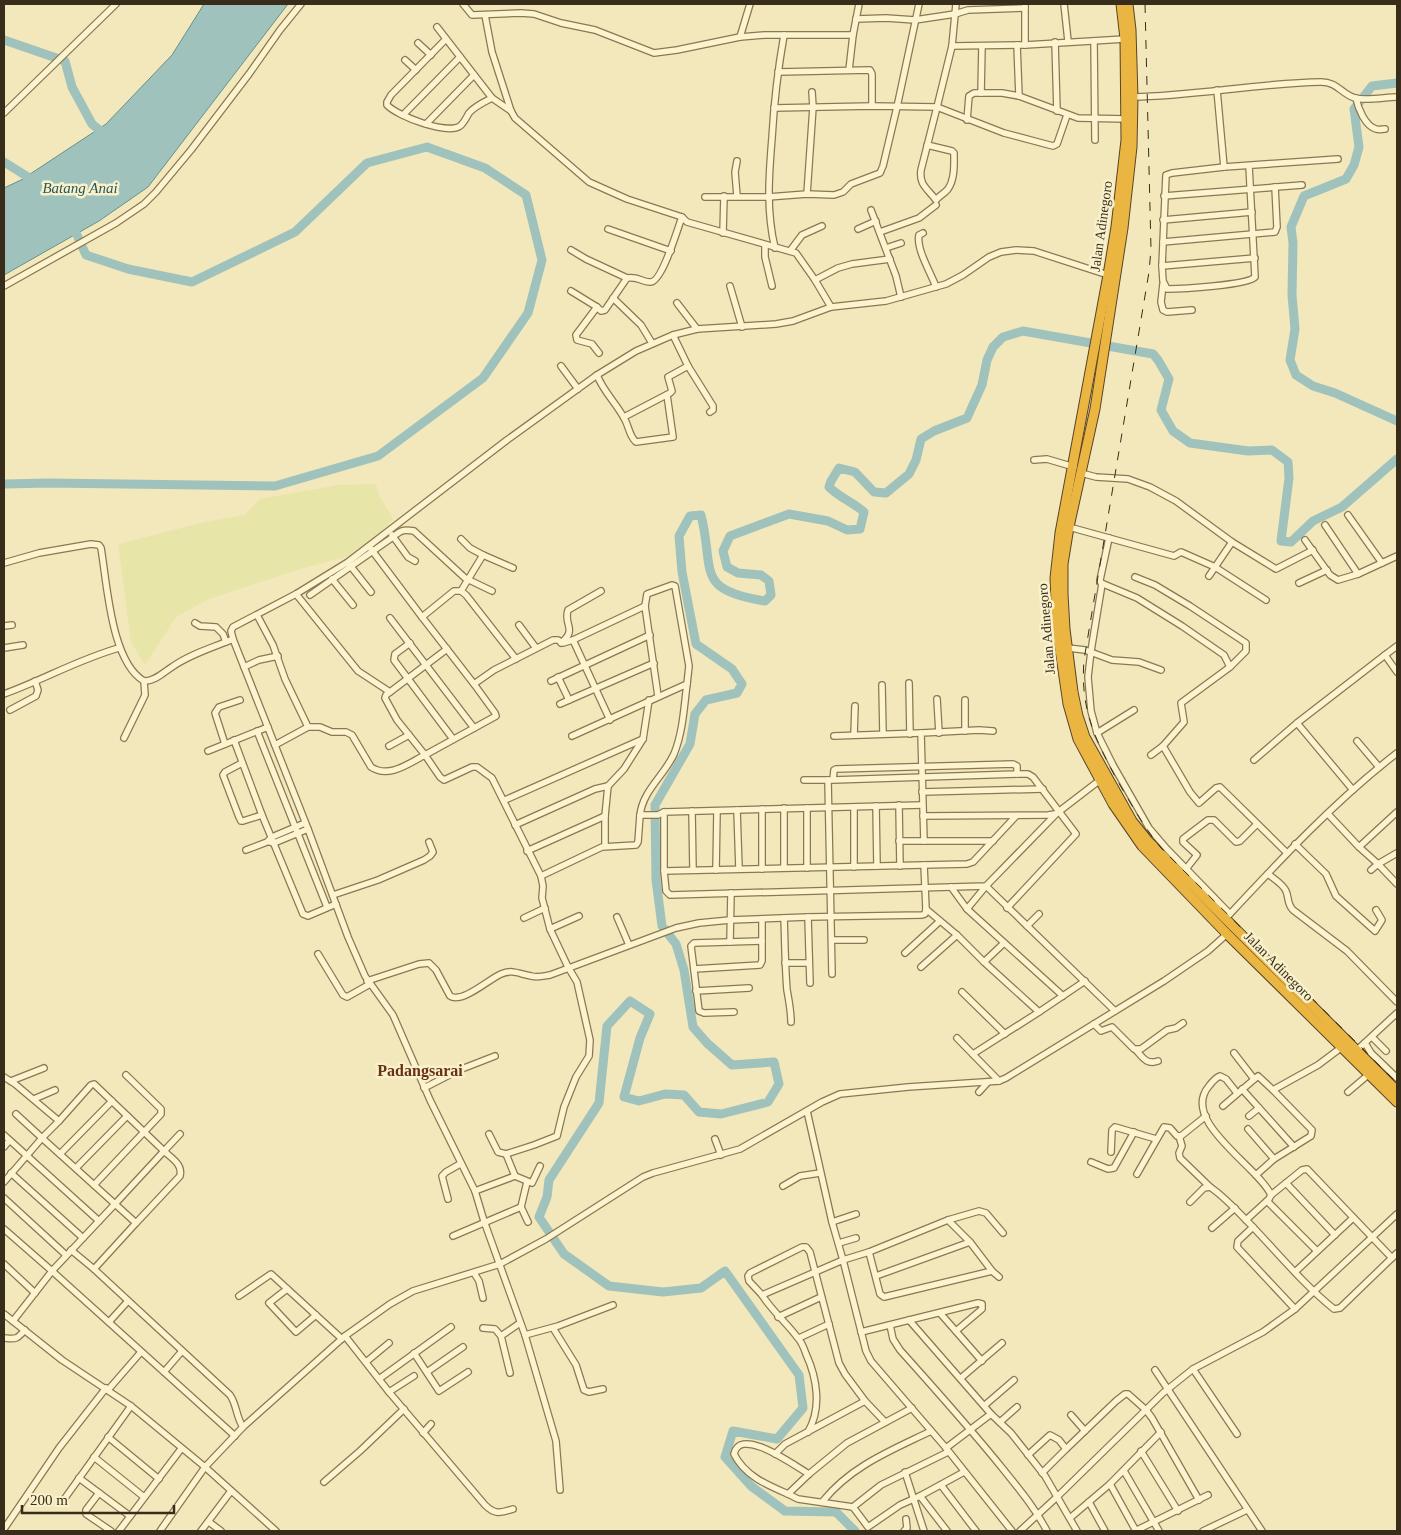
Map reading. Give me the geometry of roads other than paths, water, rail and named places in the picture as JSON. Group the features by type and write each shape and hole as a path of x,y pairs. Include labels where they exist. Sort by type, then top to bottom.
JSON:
{"highway":[{"name":"Jalan Adinegoro","path":"1077,470 1102,366 1103,327 1108,275 1119,228 1127,119 1125,39 1121,4"},
{"name":"Jalan Adinegoro","path":"1077,470 1092,365 1103,327 1132,148 1133,97 1131,30 1128,4"},
{"path":"1077,470 1069,509 1063,594 1068,648 1078,716 1085,737 1132,821 1173,873 1182,883 1227,917 1397,1091"},
{"name":"Jalan Adinegoro","path":"1069,509 1057,554 1055,578 1057,629 1068,704 1078,739 1126,825 1142,846 1173,873"},
{"name":"Jalan Adinegoro","path":"1182,883 1227,934 1397,1102"}],"street":[{"path":"4,113 116,4"},
{"path":"4,286 132,214 156,192 229,101 301,4"},
{"path":"462,4 472,15 534,14 561,23 602,32 654,53 740,37 765,35 853,35"},
{"path":"740,37 750,4"},
{"path":"848,70 859,4"},
{"path":"704,197 840,194 851,184 880,173 897,107 918,4"},
{"path":"927,145 954,153 952,168 954,174 948,189 936,200 920,182 921,170 927,145 937,107 952,46 956,4"},
{"path":"1064,4 1068,41"},
{"path":"856,19 886,18 915,20 955,14 968,10 1025,6 1025,45"},
{"path":"485,16 492,52 515,118 589,182 627,199 682,217 687,222 790,251 799,256 831,307"},
{"path":"437,27 492,98 511,111"},
{"path":"775,248 768,197 774,108 784,35"},
{"path":"446,39 391,95 387,102 390,108 426,124 456,128 462,125 470,112 477,106 492,98"},
{"path":"952,46 1025,45 1125,39"},
{"path":"1094,41 1095,140"},
{"path":"1055,42 1057,110"},
{"path":"418,43 431,55"},
{"path":"1017,45 1018,96"},
{"path":"981,93 982,46"},
{"path":"403,115 460,57"},
{"path":"406,60 416,70"},
{"path":"778,72 872,71 872,106"},
{"path":"426,124 474,75"},
{"path":"1133,97 1272,84 1323,82 1335,84 1358,99 1397,97"},
{"path":"1217,90 1224,167"},
{"path":"807,194 812,92"},
{"path":"967,120 969,96 974,93 1002,93 1018,96 1078,118 1127,119"},
{"path":"1358,99 1362,114 1369,125 1376,129 1385,129"},
{"path":"774,108 937,107 1004,133 1053,146 1057,144 1067,115"},
{"path":"1192,310 1167,312 1163,310 1161,302 1164,178 1168,174 1224,167 1338,159"},
{"path":"737,161 735,177 737,196"},
{"path":"1163,281 1165,287 1170,289 1249,281 1255,277 1249,166"},
{"path":"1164,196 1302,185"},
{"path":"1163,242 1272,233 1277,230 1275,187"},
{"path":"723,233 724,196"},
{"path":"880,232 919,218 936,205"},
{"path":"871,210 890,258 901,297"},
{"path":"1164,220 1252,212"},
{"path":"572,250 586,259 627,278 638,278 652,282 671,251 682,217"},
{"path":"858,229 876,221"},
{"path":"790,251 802,235 822,226"},
{"path":"608,230 671,251"},
{"path":"922,233 918,239 936,287"},
{"path":"886,248 901,244"},
{"path":"765,245 765,257 772,286"},
{"path":"371,549 389,531 507,440 596,375 636,351 673,335 697,329 742,327 793,321 831,307 886,302 946,284 989,257 1001,252 1016,250 1034,251 1108,275"},
{"path":"815,280 838,268 890,258"},
{"path":"1162,266 1255,258"},
{"path":"572,291 602,311 627,278"},
{"path":"730,286 742,327"},
{"path":"612,298 641,325 652,343"},
{"path":"677,303 697,329"},
{"path":"597,307 576,338 592,344 598,353"},
{"path":"673,335 688,366 713,406 714,409 710,412"},
{"path":"561,366 578,389"},
{"path":"624,417 667,395 672,391 668,377 688,366"},
{"path":"596,375 613,404 624,417 632,438 636,442 671,438 673,436 667,395"},
{"path":"1034,460 1047,458 1096,477 1133,480 1176,501 1232,542 1276,569 1312,550"},
{"path":"1348,515 1382,563"},
{"path":"1325,524 1358,574"},
{"path":"1069,527 1174,556 1181,552 1214,567 1266,600"},
{"path":"229,640 233,627 349,564 371,549 394,537 401,530 414,531 468,580 492,591"},
{"path":"389,531 408,557 415,561"},
{"path":"461,538 470,548 512,568"},
{"path":"1109,538 1100,580 1102,584 1090,652 1088,677 1091,711 1097,732 1112,764 1148,828 1227,917 1295,844 1353,790 1397,753"},
{"path":"1305,540 1334,579 1338,580 1358,574 1397,556"},
{"path":"1209,576 1232,542"},
{"path":"4,564 39,553 91,544 98,545 101,548 119,648 133,673 144,682 145,695 124,738"},
{"path":"275,744 308,727 320,727 332,732 346,732 352,735 374,770 392,772 494,718 496,715 371,549"},
{"path":"461,590 483,555"},
{"path":"310,595 349,564"},
{"path":"349,564 371,592"},
{"path":"1299,583 1327,570"},
{"path":"1135,577 1155,585 1246,643 1246,651 1230,667 1181,703 1184,722 1163,746 1151,755"},
{"path":"332,579 353,605"},
{"path":"1102,584 1137,598 1182,626 1224,655 1230,667"},
{"path":"542,876 595,849 605,846 637,844 643,801 673,755 682,721 687,684 689,666 675,586 672,585 646,594 645,606 658,696"},
{"path":"422,617 454,590 461,590 516,659"},
{"path":"561,643 569,635 570,631 566,616 568,610 601,592"},
{"path":"296,594 358,672 390,692"},
{"path":"474,684 494,670 553,640 558,640 561,643 573,640 645,606"},
{"path":"258,614 278,656 285,679 308,727"},
{"path":"390,618 474,728"},
{"path":"195,623 200,626 216,626 229,640 244,667 348,938 369,983 393,1015 424,1088 475,1191 525,1335 556,1441 560,1490"},
{"path":"4,626 12,625"},
{"path":"520,625 536,648"},
{"path":"550,680 650,635"},
{"path":"144,682 151,681 181,660 229,640"},
{"path":"573,640 610,720"},
{"path":"410,643 395,654 395,662 453,739"},
{"path":"4,648 23,645"},
{"path":"1254,760 1297,723 1397,646"},
{"path":"4,694 36,682 70,665 119,648"},
{"path":"1068,648 1090,652 1104,658 1139,662 1160,670"},
{"path":"447,650 407,678 386,695 385,698 397,720 444,780 472,767 487,773 492,778 505,800 514,825 542,876 543,886 541,895 550,929 577,982 590,1037 589,1056 576,1077 564,1107 557,1136 534,1146 506,1154 498,1152 489,1134"},
{"path":"1385,655 1397,672"},
{"path":"244,667 259,660 278,656"},
{"path":"560,704 654,663"},
{"path":"558,677 569,700"},
{"path":"10,710 36,696 38,690 36,682"},
{"path":"909,682 910,734"},
{"path":"572,736 687,684"},
{"path":"882,685 883,734"},
{"path":"937,699 939,733"},
{"path":"225,744 215,712 218,708 240,700"},
{"path":"514,825 608,786 624,769 643,739 649,700"},
{"path":"965,700 965,731"},
{"path":"854,735 855,706"},
{"path":"1097,732 1134,710"},
{"path":"1297,723 1353,790"},
{"path":"208,751 268,727"},
{"path":"257,731 327,907"},
{"path":"834,736 993,731"},
{"path":"920,733 924,841"},
{"path":"390,746 409,735"},
{"path":"505,800 643,739"},
{"path":"234,740 271,840 304,915 308,916 336,904"},
{"path":"1358,741 1379,767"},
{"path":"1163,746 1190,792 1199,803 1220,786 1287,853"},
{"path":"242,763 223,775 239,817 241,821 244,821 262,815"},
{"path":"804,780 1013,764 1017,770"},
{"path":"832,777 921,771 1017,770 1031,775 1076,834 1007,908"},
{"path":"832,777 829,808 832,974"},
{"path":"967,909 986,886 1059,812 1100,780"},
{"path":"605,846 608,786"},
{"path":"922,792 1043,789"},
{"path":"640,815 692,811 922,804"},
{"path":"899,805 900,866"},
{"path":"876,806 877,866"},
{"path":"854,807 854,867"},
{"path":"784,808 784,868"},
{"path":"807,808 807,868"},
{"path":"762,809 762,869"},
{"path":"737,810 739,869"},
{"path":"692,811 693,870"},
{"path":"716,870 717,811"},
{"path":"923,816 1048,816 1059,812"},
{"path":"1359,847 1397,812"},
{"path":"661,813 666,892 670,895 986,886 1115,1011"},
{"path":"1328,814 1397,884"},
{"path":"527,850 605,816"},
{"path":"664,871 970,864 1016,816"},
{"path":"1186,869 1197,855 1183,842 1183,839 1208,820 1214,820 1236,842 1240,841 1257,824"},
{"path":"246,850 306,826"},
{"path":"899,841 993,841"},
{"path":"333,895 378,880 428,858 433,852 429,842"},
{"path":"1295,844 1326,874 1336,896 1375,931 1382,920 1376,910"},
{"path":"1370,870 1397,853"},
{"path":"318,954 343,995 347,996 369,983 419,964 429,963 436,970 450,996 456,998 471,993 510,971 538,977 550,975 629,945 662,935 676,928 699,923 762,918 922,915 925,914 926,909 924,865"},
{"path":"1268,874 1286,890 1288,904 1293,910 1347,951 1397,1002"},
{"path":"1384,881 1390,876"},
{"path":"951,887 967,909 1063,996"},
{"path":"730,942 731,893"},
{"path":"524,918 545,908"},
{"path":"926,909 958,935 984,962 1039,1012"},
{"path":"1026,926 1039,914"},
{"path":"550,929 579,916"},
{"path":"617,917 629,945"},
{"path":"808,917 810,984"},
{"path":"694,969 760,965 762,961 762,918"},
{"path":"784,918 785,963 791,1022"},
{"path":"905,953 940,921"},
{"path":"160,1531 205,1467 235,1436 343,1337 407,1294 426,1286 500,1264 546,1239 643,1177 740,1149 833,1096 849,1092 998,1081 1013,1075 1179,971 1208,951 1227,934"},
{"path":"921,967 958,935"},
{"path":"832,940 864,940"},
{"path":"734,1012 700,1012 698,1008 692,945 762,941"},
{"path":"984,962 1004,943"},
{"path":"785,963 809,963"},
{"path":"973,1054 1085,981"},
{"path":"696,990 749,988"},
{"path":"962,992 1005,1034"},
{"path":"1358,1050 1397,1013"},
{"path":"1136,1050 1141,1049 1169,1029 1176,1028 1183,1023"},
{"path":"1094,1024 1101,1031 1112,1027 1146,1061 1153,1063 1158,1061"},
{"path":"1372,1036 1386,1051"},
{"path":"957,1038 998,1081"},
{"path":"1364,1043 1371,1053 1397,1078"},
{"path":"1274,1090 1318,1065 1342,1047"},
{"path":"1234,1053 1254,1079"},
{"path":"424,1088 471,1064 495,1056"},
{"path":"11,1081 44,1068"},
{"path":"94,1185 161,1114 161,1109 126,1075"},
{"path":"1348,1092 1368,1075"},
{"path":"1223,1106 1260,1076 1312,1130 1311,1136 1274,1159 1256,1176"},
{"path":"4,1077 34,1099 59,1121"},
{"path":"1271,1195 1256,1176 1215,1134 1202,1104 1203,1094 1216,1077 1224,1077 1259,1108 1294,1147"},
{"path":"979,1092 988,1082"},
{"path":"4,1182 92,1084 96,1085 144,1131 178,1164 181,1173 94,1269"},
{"path":"34,1099 55,1090"},
{"path":"60,1154 112,1101"},
{"path":"1249,1116 1259,1108"},
{"path":"807,1111 832,1222 870,1361 912,1408 1012,1531"},
{"path":"16,1114 136,1223"},
{"path":"76,1168 127,1116"},
{"path":"1179,1136 1183,1136 1206,1116"},
{"path":"1111,1152 1113,1128 1117,1127 1156,1139"},
{"path":"1137,1174 1162,1129 1170,1128 1179,1136 1182,1146 1179,1153 1180,1158 1235,1208 1295,1272 1334,1309 1338,1309 1397,1253"},
{"path":"1248,1129 1274,1159"},
{"path":"1091,1162 1108,1169 1114,1168 1134,1132"},
{"path":"13,1320 52,1271 180,1134"},
{"path":"4,1135 98,1221"},
{"path":"715,1139 721,1155"},
{"path":"4,1147 10,1140"},
{"path":"506,1154 515,1176 526,1182 533,1182 540,1166"},
{"path":"448,1199 442,1176 460,1164"},
{"path":"1246,1220 1271,1195 1307,1168 1392,1258"},
{"path":"11,1173 82,1238"},
{"path":"783,1186 800,1176 820,1173"},
{"path":"475,1191 515,1176"},
{"path":"526,1182 521,1207 528,1222"},
{"path":"1286,1183 1335,1235"},
{"path":"1190,1202 1204,1188 1210,1187"},
{"path":"4,1198 69,1253 94,1269 230,1395 238,1420 244,1428"},
{"path":"1267,1201 1317,1251"},
{"path":"453,1236 484,1221 521,1207"},
{"path":"1212,1228 1235,1208"},
{"path":"762,1295 843,1260 869,1252 948,1220 982,1211 1003,1233"},
{"path":"832,1222 856,1214"},
{"path":"1020,1531 1168,1388 1193,1369 1263,1332 1295,1309 1397,1214"},
{"path":"1295,1272 1353,1218"},
{"path":"948,1220 970,1242 992,1271 999,1277"},
{"path":"1253,1227 1238,1241 1237,1247 1295,1309"},
{"path":"4,1229 235,1436"},
{"path":"839,1244 856,1238"},
{"path":"876,1276 970,1242"},
{"path":"808,1432 816,1413 816,1380 813,1370 799,1338 778,1317 749,1281 748,1276 750,1273 802,1247 806,1247 810,1252 842,1368 866,1401 885,1422"},
{"path":"869,1252 881,1296 888,1298 992,1271"},
{"path":"4,1264 35,1293"},
{"path":"474,1273 479,1281 483,1298"},
{"path":"239,1296 271,1274 343,1337 491,1511 500,1512 513,1509"},
{"path":"287,1289 269,1303 296,1332 316,1315"},
{"path":"778,1317 821,1297"},
{"path":"109,1322 128,1301"},
{"path":"861,1332 978,1303 983,1305 982,1309 956,1331"},
{"path":"525,1335 553,1328 613,1305"},
{"path":"940,1312 982,1361"},
{"path":"4,1314 62,1360 131,1406 205,1467 272,1530"},
{"path":"909,1320 1028,1455 1058,1496 1077,1531"},
{"path":"501,1336 520,1323"},
{"path":"799,1338 829,1324"},
{"path":"890,1325 900,1350 971,1430 1038,1515 1047,1531"},
{"path":"379,1379 451,1327"},
{"path":"483,1328 495,1329 501,1336 510,1373"},
{"path":"553,1328 576,1365 584,1390 589,1392 603,1389"},
{"path":"4,1338 12,1340 25,1330"},
{"path":"366,1362 389,1343"},
{"path":"961,1378 1002,1343"},
{"path":"427,1372 463,1347"},
{"path":"164,1372 182,1351"},
{"path":"4,1529 59,1448 107,1389 141,1352"},
{"path":"414,1353 439,1391 468,1372"},
{"path":"1193,1369 1237,1434"},
{"path":"1155,1370 1262,1531"},
{"path":"389,1392 414,1376"},
{"path":"985,1405 1014,1380"},
{"path":"1042,1473 1125,1394 1130,1395 1146,1410 1161,1432 1199,1500"},
{"path":"774,1454 781,1447 866,1401"},
{"path":"65,1498 131,1406"},
{"path":"1000,1422 1017,1407"},
{"path":"788,1494 809,1474 848,1443 912,1408"},
{"path":"324,1482 404,1409"},
{"path":"809,1474 762,1446 743,1444 738,1447 734,1454 741,1465 755,1478 798,1499 853,1507 881,1485 947,1450 992,1414"},
{"path":"1071,1415 1085,1431"},
{"path":"423,1433 431,1424"},
{"path":"823,1502 849,1476 879,1456 931,1431"},
{"path":"1070,1518 1110,1484 1161,1432"},
{"path":"1028,1455 1050,1435 1059,1440 1066,1449"},
{"path":"108,1437 159,1479"},
{"path":"119,1531 181,1449"},
{"path":"1142,1451 1178,1510"},
{"path":"94,1456 144,1497"},
{"path":"1124,1470 1159,1531"},
{"path":"905,1472 917,1497 924,1531"},
{"path":"853,1507 867,1529 890,1511 964,1472"},
{"path":"79,1478 130,1516"},
{"path":"1110,1484 1136,1531 1208,1495"},
{"path":"941,1485 976,1531"},
{"path":"201,1531 230,1491"},
{"path":"99,1493 86,1510 86,1514 112,1531"},
{"path":"917,1497 947,1531"},
{"path":"1089,1502 1106,1531"},
{"path":"1203,1531 1247,1510"},
{"path":"904,1531 907,1528 906,1519"},
{"path":"209,1522 221,1531"}],"water":[{"name":"Batang Anai","path":"204,4 288,4 148,187 99,221 4,275 4,188 21,180 106,124 172,55"}],"waterway":[{"path":"4,40 65,61 72,87 92,124 107,136"},
{"path":"1397,83 1372,86 1354,109 1359,147 1354,165 1346,179 1304,196 1291,227 1293,243 1292,295 1295,329 1290,360 1296,375 1313,386 1335,393 1397,421"},
{"path":"4,484 275,486 378,456 483,378 528,313 542,260 526,195 485,168 427,147 367,163 295,232 192,282 128,269 86,255 72,224"},
{"path":"4,162 36,182"},
{"path":"855,1531 836,1512 785,1511 751,1486 725,1457 733,1431 777,1439 803,1408 799,1375 725,1271 701,1288 663,1292 609,1286 564,1254 539,1217 547,1197 549,1180 599,1103 607,1026 630,1001 650,1014 640,1038 624,1097 639,1101 665,1094 684,1095 699,1112 721,1114 768,1102 779,1084 774,1062 732,1065 707,1043 693,1027 684,970 676,944 662,926 656,880 655,805 690,744 695,714 706,700 737,693 742,684 732,669 696,644 682,572 679,536 690,516 701,515 709,564 717,584 727,591 765,601 771,595 769,581 761,575 738,573 727,567 723,551 730,536 789,514 828,521 847,530 860,529 864,512 829,487 839,468 855,472 874,492 886,493 909,474 916,460 921,439 934,431 967,418 982,385 987,360 993,347 1003,337 1023,331 1153,354 1169,379 1161,410 1173,431 1190,443 1248,451 1272,450 1288,462 1289,478 1281,541 1291,542 1313,521 1342,507 1397,459"}],"railway":[{"path":"1145,4 1151,249 1149,272 1084,660 1083,678 1087,709 1096,737 1117,780 1143,824 1161,848 1397,1083"}],"district":[{"name":"Padangsarai","path":"420,1070"}]}
